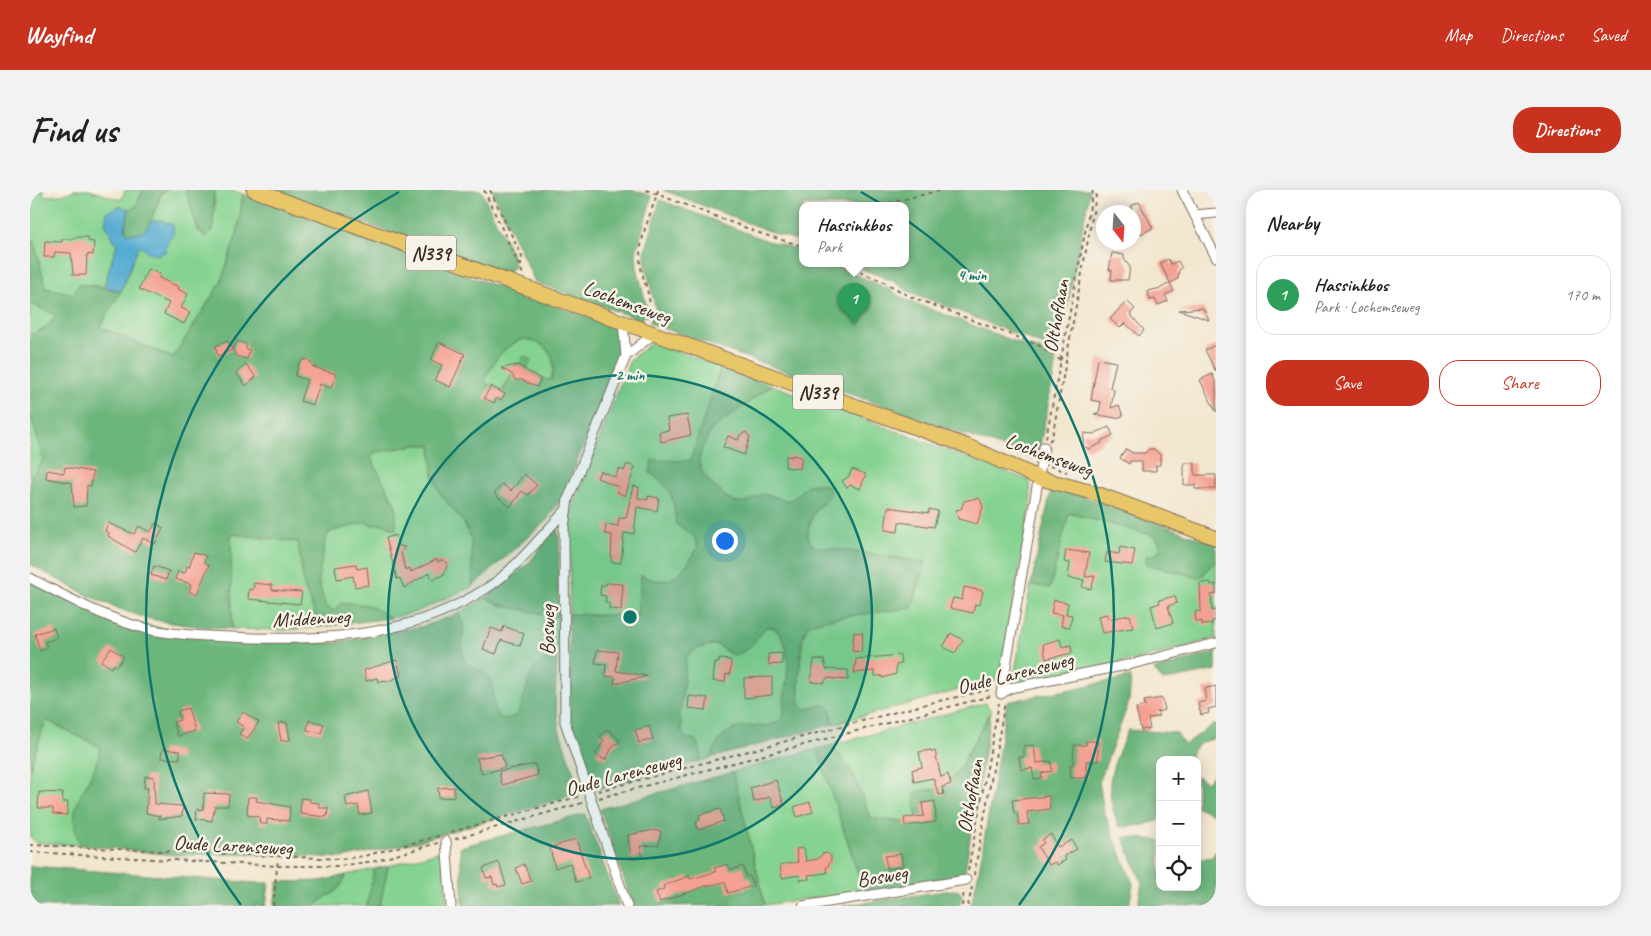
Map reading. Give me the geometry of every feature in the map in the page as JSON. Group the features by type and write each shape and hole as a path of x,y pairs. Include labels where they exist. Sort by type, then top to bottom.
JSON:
{"main road":[{"name":"Lochemseweg","path":"254,190 640,328 1216,538"}],"street":[{"path":"1182,190 1216,257"},
{"path":"1195,215 1216,212"},
{"name":"Bosweg","path":"623,322 626,356 565,511 565,722 627,906"},
{"path":"626,356 655,334"},
{"path":"1001,690 1044,447"},
{"name":"Middenweg","path":"30,578 95,611 151,629 218,637 315,639 372,632 439,614 488,588 565,511"},
{"name":"Oude Larenseweg","path":"1001,690 1132,664 1216,643"},
{"path":"446,841 451,906"},
{"name":"Bosweg","path":"803,906 966,880"}],"path":[{"path":"484,190 521,266 522,257 490,190"},
{"path":"646,190 762,234 799,244"},
{"path":"640,328 650,311 640,267 641,247 658,190"},
{"path":"893,202 942,190"},
{"name":"Olthoflaan","path":"1044,447 1052,438 1093,190"},
{"name":"Olthoflaan","path":"1044,447 1064,362 1097,190"},
{"path":"848,267 884,282 909,296 1038,345 1064,362"},
{"name":"Olthoflaan","path":"962,906 1001,690"},
{"name":"Olthoflaan","path":"968,906 1005,699 1001,690"},
{"name":"Oude Larenseweg","path":"30,852 278,866 358,864 446,841 590,797 930,703 1001,690"},
{"name":"Oude Larenseweg","path":"30,845 278,858 342,859 364,856 1001,690"},
{"path":"273,906 278,858"}],"green space":[{"path":"30,190 44,190 43,196 62,195 75,190 89,190 121,200 125,190 143,190 136,207 129,209 120,206 111,236 117,244 104,287 79,284 74,294 46,288 34,242 30,241"},
{"path":"143,190 167,190 161,193 147,230 139,234 127,233 125,228 129,209 136,207"},
{"path":"167,190 185,190 190,199 199,233 215,212 214,190 231,190 243,194 238,230 221,282 173,358 100,327 121,291 139,245 166,251 167,242 174,233 160,220 150,222 162,193"},
{"path":"185,190 214,190 213,231 206,238 198,228"},
{"path":"271,190 481,190 510,250 514,265 507,274"},
{"path":"492,190 634,190 652,196 636,253 637,267 647,309 641,320 535,282"},
{"path":"663,190 1090,190 1058,354 1036,342 908,291 893,281 857,267 909,267 909,202 799,202 799,241 771,232"},
{"path":"243,194 513,292 613,325 619,332 621,340 620,357 562,497 547,520 473,586 471,538 463,522 439,492 433,474 431,445 415,445 373,453 371,458 396,506 396,530 382,524 372,525 366,522 330,532 325,540 318,579 325,605 333,611 342,602 369,605 391,618 320,627 304,586 298,542 231,534 232,629 170,623 146,618 81,592 30,564 30,478 43,461 30,411 30,335 46,328 56,315 30,303 30,241 34,242 46,288 74,294 79,284 121,291 100,327 173,358 221,282 238,230","holes":["525,339 546,348 550,353 553,365 551,380 542,379 526,371 531,360 524,356 519,365 516,364 507,370 512,374 502,392 484,382 495,361 505,350 517,341"]},
{"path":"660,200 768,241 799,250 799,267 837,267 889,289 904,299 1041,350 1056,363 1039,451 1031,458 649,323 656,311 645,253"},
{"path":"30,303 56,315 46,328 30,335"},
{"path":"525,339 540,344 550,353 553,365 551,380 542,379 519,365 507,369 512,374 502,392 484,382 500,355 517,341"},
{"path":"652,342 721,367 690,462 653,461 650,473 668,489 673,500 676,524 694,536 698,547 682,571 668,580 661,581 642,575 637,616 569,614 571,513 630,360"},
{"path":"721,367 772,385 711,430 701,451 699,461 701,471 707,480 732,502 746,502 763,494 787,501 793,499 807,485 825,485 831,492 830,495 815,511 809,523 808,534 810,543 813,546 926,562 912,608 839,617 809,624 802,637 798,699 801,707 806,709 826,705 830,709 834,724 710,758 719,742 728,732 749,726 769,726 777,722 784,715 788,670 786,647 782,637 774,627 766,627 745,651 740,653 734,655 720,646 711,644 696,649 686,658 680,717 682,733 685,738 696,740 701,752 700,761 593,790 570,721 569,614 637,616 641,575 660,581 668,580 681,571 693,556 698,547 694,536 676,524 671,494 664,484 650,473 652,460 690,461"},
{"path":"772,385 1030,481 1031,503 999,679 834,724 832,714 823,704 806,709 801,707 799,689 801,651 809,624 839,617 901,609 926,562 813,546 808,537 809,526 816,509 824,503 829,488 822,484 810,485 789,500 767,495 741,503 729,499 716,488 701,468 699,462 704,441 711,430"},
{"path":"30,411 44,461 30,478"},
{"path":"415,445 431,445 433,474 439,492 463,522 471,538 473,586 416,612 391,618 369,606 342,602 334,612 325,606 318,579 325,540 330,532 366,522 372,525 382,524 395,530 396,506 371,458 373,453"},
{"path":"1052,485 1216,544 1216,561 1199,578 1146,564 1146,556 1156,554 1161,547 1159,541 1152,535 1069,513 1050,588 1031,585"},
{"path":"1068,513 1152,535 1159,541 1161,548 1156,554 1203,576 1208,567 1216,561 1216,638 1148,657 1022,682 1014,676 1031,585 1050,588"},
{"path":"557,527 559,541 558,617 500,605 486,598 528,564"},
{"path":"231,534 298,542 304,586 320,627 286,630 232,629"},
{"path":"30,578 113,620 233,640 334,643 425,626 459,613 464,630 463,660 468,665 487,675 491,680 494,707 499,717 506,719 516,716 533,671 539,664 547,660 557,659 555,698 559,729 580,793 416,842 342,858 263,854 174,855 81,845 75,830 74,817 81,794 93,772 100,747 46,720 30,768"},
{"path":"486,598 500,605 558,617 557,659 546,660 538,665 528,682 520,710 515,716 508,719 496,716 491,689 482,676 465,663 461,651 464,630 459,613"},
{"path":"765,627 774,628 782,637 786,647 788,669 784,715 777,722 769,725 738,728 728,733 719,742 710,758 700,761 701,752 694,739 685,738 682,733 680,717 686,658 692,651 709,646 718,645 728,653"},
{"path":"1216,652 1216,670 1163,681 1154,670"},
{"path":"1131,677 1129,702 1099,782 1104,812 1133,884 1129,906 971,906 979,871 1007,702"},
{"path":"986,703 991,711 956,775 936,789 918,824 870,818 854,780 832,745"},
{"path":"991,711 964,876 864,891 817,749 832,745 853,774 870,818 918,824 914,792 936,789 956,775"},
{"path":"46,720 100,747 93,771 77,806 75,818 76,831 81,845 37,843 30,837 30,768"},
{"path":"1213,725 1216,725 1216,738 1202,742 1191,752 1191,756 1156,756 1156,821 1145,825 1119,827 1111,799 1111,777 1113,767 1128,730 1177,733 1184,745"},
{"path":"817,749 864,891 765,905 733,772"},
{"path":"733,772 765,905 633,906 600,809"},
{"path":"1216,773 1216,815 1201,809 1201,779 1206,782"},
{"path":"585,814 619,906 463,906 460,847"},
{"path":"1123,837 1156,840 1156,891 1201,891 1201,859 1212,857 1216,851 1216,906 1138,906 1142,882"},
{"path":"442,851 447,906 380,906 388,866"},
{"path":"30,866 269,883 266,906 30,906"},
{"path":"388,866 380,906 367,906 374,869"},
{"path":"374,869 367,906 316,906 339,888 346,875"},
{"path":"346,875 339,888 316,906 274,906 278,882 321,881"},
{"path":"953,890 959,891 962,895 959,906 842,906"}],"water":[{"path":"120,206 129,209 125,228 127,233 144,231 150,222 160,220 173,225 174,233 167,242 166,251 158,255 148,252 139,245 121,291 104,287 117,244 105,224 107,212"}],"building":[{"path":"1141,206 1153,228 1141,234"},
{"path":"74,237 88,237 88,241 94,242 93,255 87,254 86,275 73,275 71,253 55,252 54,257 44,257 45,241 62,242 62,239 74,239"},
{"path":"1112,253 1124,255 1124,259 1130,267 1128,280 1111,280 1112,270 1109,270"},
{"path":"1168,259 1171,264 1178,261 1182,268 1179,270 1178,279 1170,283 1160,263"},
{"path":"148,269 160,274 159,278 179,287 178,289 188,294 181,308 190,312 184,324 164,314 169,303 139,289"},
{"path":"1170,283 1174,291 1165,295 1168,301 1158,305 1155,299 1150,300 1148,291 1161,288"},
{"path":"1127,301 1135,309 1130,314 1144,330 1139,336 1125,323 1120,328 1110,319"},
{"path":"1203,308 1209,320 1179,310"},
{"path":"228,341 232,350 218,356 215,346"},
{"path":"237,341 246,344 246,349 250,350 247,359 236,356 233,349"},
{"path":"439,342 465,354 450,387 435,380 442,365 431,360"},
{"path":"1216,345 1216,372 1205,350"},
{"path":"305,359 309,360 313,367 336,374 331,388 320,384 313,405 300,401 307,380 295,376 299,363"},
{"path":"1098,359 1116,362 1110,388 1114,389 1111,408 1119,405 1123,416 1116,418 1094,414 1099,412 1101,402 1091,400"},
{"path":"246,364 256,377 246,386 236,373"},
{"path":"518,365 541,379 537,387 522,380 515,380 512,374 501,368"},
{"path":"1212,374 1216,383 1216,412 1200,380"},
{"path":"491,386 505,394 501,400 497,398 494,403 484,398"},
{"path":"687,415 691,435 661,442 659,432 669,430 667,418"},
{"path":"1109,427 1113,435 1089,449 1083,446 1084,433 1093,434"},
{"path":"746,432 750,437 744,455 723,447 728,436 738,440 740,435"},
{"path":"1126,449 1133,453 1145,453 1149,449 1154,449 1160,455 1160,465 1156,465 1156,471 1142,471 1142,461 1130,461 1129,464 1120,458"},
{"path":"792,455 802,457 800,469 785,467 786,456 792,457"},
{"path":"1184,463 1195,463 1195,475 1216,475 1216,489 1195,489 1195,485 1184,485"},
{"path":"627,464 635,467 625,496 617,492 619,487 597,478 600,471 615,477 619,468 624,471"},
{"path":"65,467 93,472 91,486 87,485 86,506 74,507 72,483 46,478 47,470 64,473"},
{"path":"852,469 866,474 860,489 850,485 847,488 842,481 849,476"},
{"path":"524,474 537,485 528,495 522,491 510,507 494,494 502,484 511,491"},
{"path":"633,486 639,487 638,498 648,500 648,496 659,498 657,511 637,507 634,534 624,533 621,563 611,562 612,535 605,534 606,524 618,526 619,518 626,518"},
{"path":"980,499 983,507 977,524 958,519 956,510 961,509 964,501"},
{"path":"888,507 929,513 929,509 938,511 934,527 899,522 898,532 885,530"},
{"path":"108,523 134,534 139,526 150,532 156,523 163,528 155,544 143,538 135,552 108,536 109,533 105,531"},
{"path":"396,535 399,546 405,547 401,552 405,570 410,568 411,572 437,559 438,562 442,560 448,563 444,574 433,580 429,573 404,588 400,578 397,579 386,538"},
{"path":"1120,547 1135,550 1132,565 1105,562 1107,552 1119,554"},
{"path":"1066,550 1089,553 1085,577 1095,576 1091,589 1082,587 1084,580 1068,578 1070,563 1064,562"},
{"path":"194,552 206,556 204,562 209,565 197,594 189,592 191,584 175,579 178,571 185,573"},
{"path":"356,564 357,569 367,567 369,585 355,587 353,576 337,579 335,567"},
{"path":"154,566 169,571 166,580 151,575"},
{"path":"1210,582 1211,585 1216,584 1216,594 1211,595 1212,611 1216,610 1216,620 1212,621 1212,624 1202,625 1202,621 1196,622 1195,612 1201,611 1200,583"},
{"path":"254,583 272,585 272,590 302,592 300,604 248,599 249,589 253,590"},
{"path":"606,583 623,584 621,610 609,609 609,603 605,602 606,596 600,595 601,585 606,585"},
{"path":"964,587 983,591 980,605 975,604 973,613 950,608 953,598 962,600"},
{"path":"1175,596 1177,603 1168,606 1173,623 1157,628 1151,606 1160,603 1159,600"},
{"path":"1054,600 1068,603 1066,614 1072,615 1070,627 1061,626 1063,615 1051,613"},
{"path":"1107,614 1108,619 1130,615 1133,628 1102,633 1098,616"},
{"path":"504,626 524,634 520,646 501,640 496,654 483,649 491,628 502,632"},
{"path":"54,628 57,638 45,642 47,648 40,651 35,634"},
{"path":"854,632 863,633 861,652 852,651"},
{"path":"951,633 963,640 955,653 943,647"},
{"path":"1060,639 1062,647 1071,645 1072,653 1046,659 1043,644"},
{"path":"111,648 124,657 117,666 114,664 111,668 101,661"},
{"path":"597,650 618,652 616,671 648,676 614,684 615,677 605,676 606,664 595,663"},
{"path":"782,653 782,664 769,665 768,654"},
{"path":"900,655 901,664 896,665 896,674 882,678 882,676 875,676 875,671 854,673 856,659"},
{"path":"719,659 730,660 730,675 726,674 725,682 713,681 715,662 719,663"},
{"path":"814,659 824,660 826,669 848,670 848,680 827,678 824,683 811,682"},
{"path":"397,660 401,676 386,682 385,680 378,682 377,678 366,681 364,670"},
{"path":"772,677 772,695 744,698 744,678"},
{"path":"1216,686 1216,707 1208,709 1209,713 1201,715 1198,703 1206,701 1204,689"},
{"path":"689,696 708,698 706,710 688,708"},
{"path":"1162,698 1165,710 1157,712 1159,716 1148,719 1150,729 1141,730 1136,708 1145,706 1144,701"},
{"path":"188,708 195,731 178,736 173,722 180,720 178,711"},
{"path":"243,712 259,722 247,739 239,734 244,727 236,722"},
{"path":"309,720 324,724 321,733 307,730"},
{"path":"287,722 290,740 281,741 278,723"},
{"path":"649,726 653,739 639,743 635,730"},
{"path":"608,729 620,741 612,748 605,760 595,754 604,741 600,736"},
{"path":"1086,741 1098,741 1098,761 1086,761 1086,778 1071,778 1070,764 1073,765 1074,745 1086,745"},
{"path":"1033,745 1037,763 1051,761 1052,771 1041,773 1042,778 1034,779 1032,768 1021,770 1019,757 1024,757 1024,746"},
{"path":"162,749 180,751 180,759 161,758"},
{"path":"931,750 932,752 935,751 941,777 948,774 951,784 942,787 944,794 939,795 933,778 914,782 912,770 922,767 919,752"},
{"path":"501,754 505,767 482,774 477,758"},
{"path":"535,764 538,775 502,785 499,771"},
{"path":"145,776 154,777 155,804 183,806 182,816 159,819 160,816 146,813 148,788 144,788"},
{"path":"776,780 784,805 774,808 770,797 754,802 750,788"},
{"path":"454,787 454,797 439,798 438,788"},
{"path":"368,791 372,813 360,815 358,805 347,807 345,797"},
{"path":"39,792 63,793 62,802 68,802 67,815 53,814 53,808 38,808"},
{"path":"204,793 229,794 228,806 215,806 212,821 196,819 197,809 203,810"},
{"path":"1049,796 1050,809 1027,812 1029,824 1019,825 1017,813 1014,813 1012,800"},
{"path":"248,797 257,797 256,801 290,807 289,821 267,819 267,824 260,824 259,817 247,815"},
{"path":"301,798 319,803 319,808 328,808 327,817 300,814"},
{"path":"935,801 936,822 905,826 904,818 924,816 922,803"},
{"path":"810,802 813,812 797,817 794,807"},
{"path":"720,809 724,821 698,830 696,822 700,820 699,815"},
{"path":"654,830 661,832 659,845 640,846 643,857 631,859 628,835"},
{"path":"1051,834 1058,847 1072,840 1077,849 1064,856 1066,860 1057,865 1055,862 1049,865 1038,847 1044,843 1042,840"},
{"path":"576,839 589,878 576,882 570,863 555,868 550,848"},
{"path":"804,848 806,861 818,859 822,854 827,853 831,856 831,861 826,868 827,873 808,875 809,879 800,880 799,875 782,878 780,865 798,862 796,849"},
{"path":"901,854 903,866 887,869 885,856"},
{"path":"499,862 506,885 498,887 497,884 494,885 492,877 486,878 483,868"},
{"path":"524,864 531,881 522,884 516,868"},
{"path":"728,864 730,870 743,866 746,877 750,876 753,886 728,893 725,882 706,886 660,902 656,892 664,889 663,886 689,876 690,879 716,872 714,868"}],"place":[{"name":"Hassinkbos","path":"854,324"}]}
